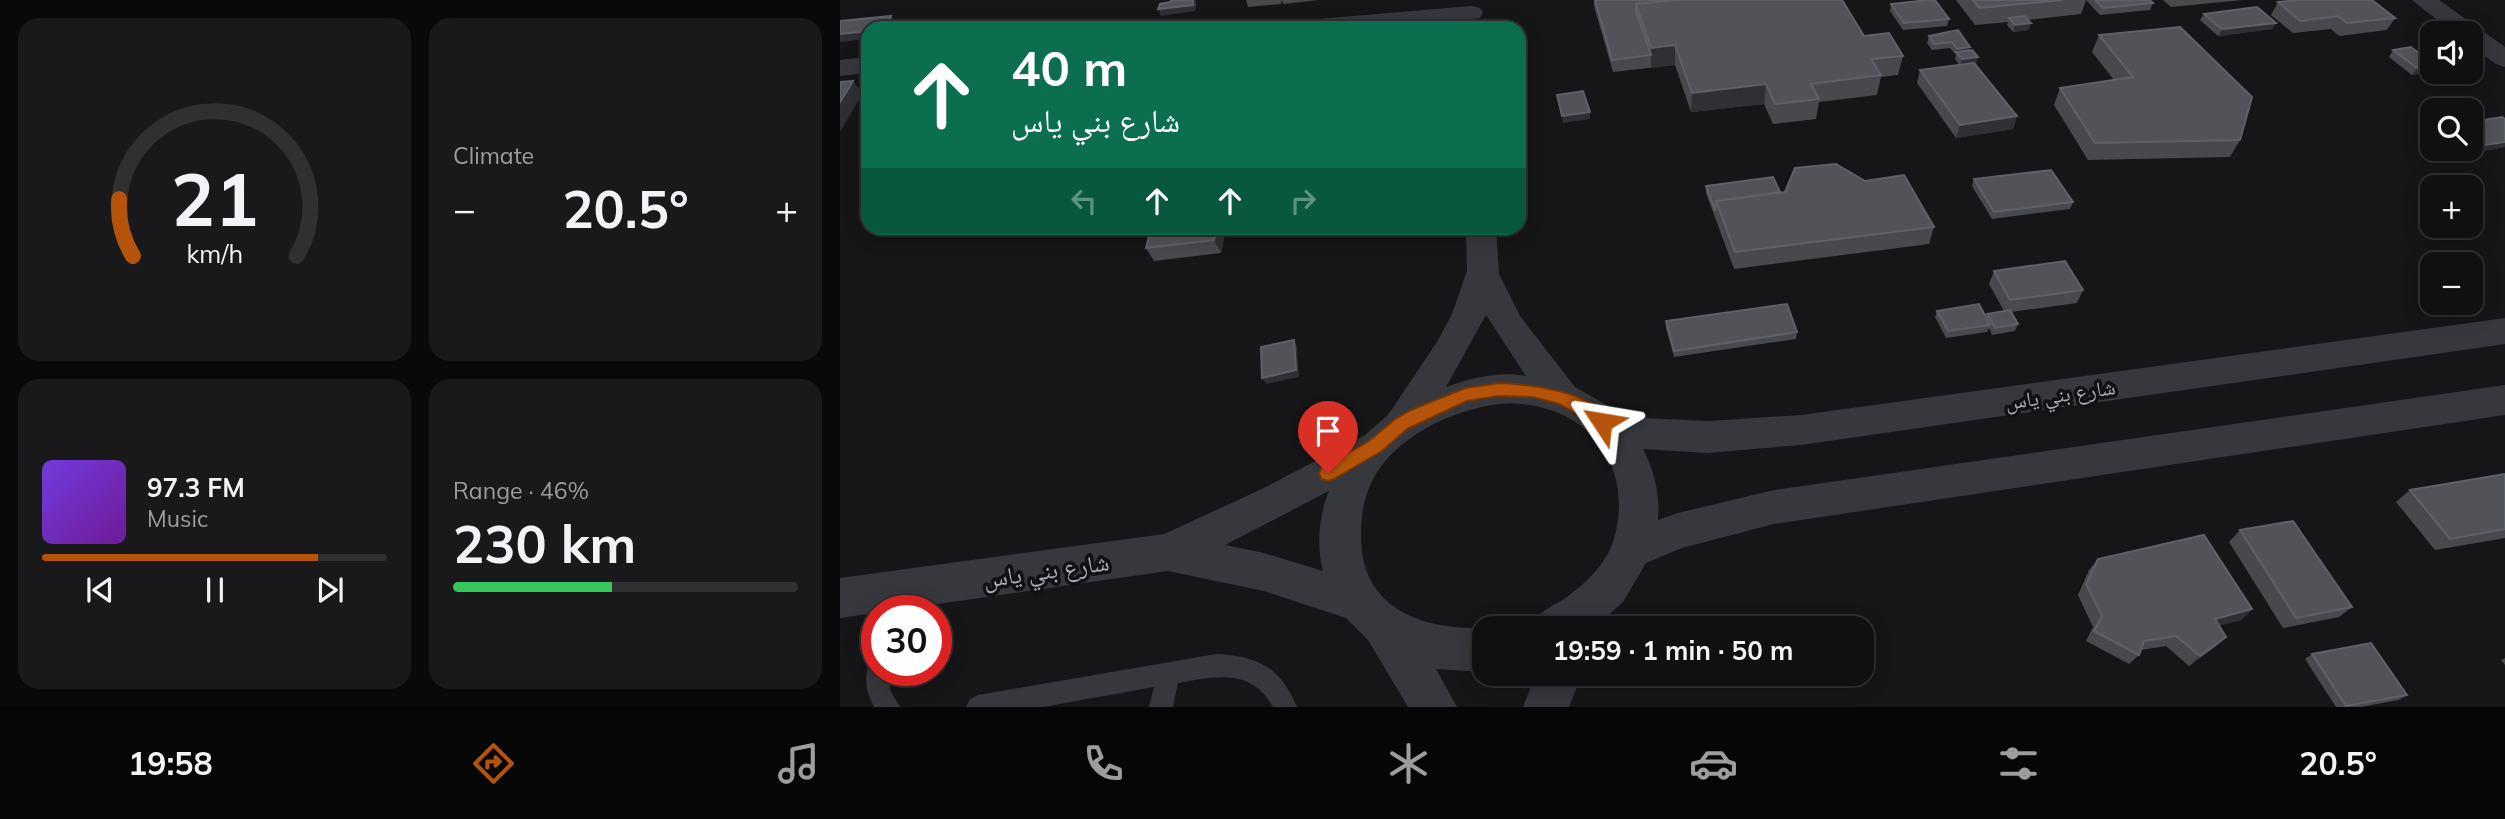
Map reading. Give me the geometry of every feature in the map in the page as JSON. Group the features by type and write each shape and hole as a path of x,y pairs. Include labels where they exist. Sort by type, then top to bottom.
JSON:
{"street":[{"path":"2424,0 2452,21"},
{"path":"1383,21 1471,14"},
{"path":"2483,43 2503,56"},
{"path":"840,68 861,66"},
{"path":"1481,235 1483,275 1507,323 1563,398 1591,413 1613,432 1630,457 1639,486 1640,517 1631,550 1613,582 1580,616"},
{"path":"1434,707 1343,572 1337,539 1341,506 1355,474 1388,435 1455,341 1483,275"},
{"name":"شارع بني ياس","path":"1613,432 1708,436 1801,430 2505,331"},
{"name":"شارع بني ياس","path":"932,595 1168,552 1278,500 1432,406 1465,394 1532,391 1563,398"},
{"path":"1631,550 1678,531 1774,507 2505,401"},
{"name":"شارع بني ياس","path":"1168,552 1264,572 1372,615 1421,645 1472,651"},
{"name":"شارع بني ياس","path":"840,598 861,599"},
{"path":"1546,707 1554,686"}],"lane":[{"path":"978,707 1216,665 1241,666 1261,675 1278,689 1285,707"},
{"path":"1161,707 1169,672"},
{"path":"877,686 879,697 888,707"}],"building":[{"path":"1171,0 1193,0 1193,5 1158,9 1160,4"},
{"path":"1595,0 1677,0 1636,4 1651,55 1612,60"},
{"path":"1677,0 1842,0 1864,36 1889,33 1903,56 1871,59 1881,75 1811,84 1819,99 1775,104 1766,84 1692,93 1675,45 1651,48 1636,4"},
{"path":"1935,0 1949,19 1904,23 1891,4"},
{"path":"1973,0 2062,0 1979,8"},
{"path":"2095,0 2150,0 2153,3 2103,8"},
{"path":"2372,0 2395,18 2347,23 2338,16 2300,21 2278,2"},
{"path":"2257,7 2276,23 2222,29 2204,14"},
{"path":"891,16 888,21 861,21 861,32 840,34 840,21"},
{"path":"2024,16 2031,23 2015,25 2009,18"},
{"path":"2180,27 2252,97 2240,140 2095,143 2060,88 2133,77 2099,35"},
{"path":"1958,30 1970,47 1957,49 1952,42 1934,44 1929,36"},
{"path":"2411,47 2420,54 2420,68 2417,68 2393,50"},
{"path":"1972,50 1978,57 1962,59 1956,52"},
{"path":"1974,63 2017,116 1960,125 1920,70"},
{"path":"853,81 840,102 840,82"},
{"path":"1583,91 1590,112 1562,116 1557,95"},
{"path":"2502,117 2505,119 2505,142 2483,145 2483,120"},
{"path":"1836,164 1865,181 1904,175 1934,227 1735,252 1716,201 1785,192 1795,168"},
{"path":"2051,170 2073,202 1994,212 1974,179"},
{"path":"1773,177 1780,192 1716,201 1715,211 1706,186"},
{"path":"1149,235 1215,235 1214,240 1146,248"},
{"path":"2065,261 2083,290 2010,300 1994,271"},
{"path":"1787,304 1797,332 1674,351 1666,321"},
{"path":"1979,304 1990,325 1948,331 1937,311"},
{"path":"2010,310 2018,324 1995,328 1987,314"},
{"path":"1294,340 1296,370 1262,378 1261,347"},
{"path":"2505,474 2505,529 2450,539 2410,490"},
{"path":"2293,521 2352,607 2296,618 2240,530"},
{"path":"2204,535 2252,609 2215,619 2226,637 2200,656 2176,636 2144,641 2139,655 2094,631 2102,616 2086,584 2098,559"},
{"path":"2371,643 2407,695 2346,706 2312,654"}],"route":[{"path":"1328,473 1376,446 1401,424 1432,406 1465,394 1499,389 1532,391 1563,398 1602,422"}]}
